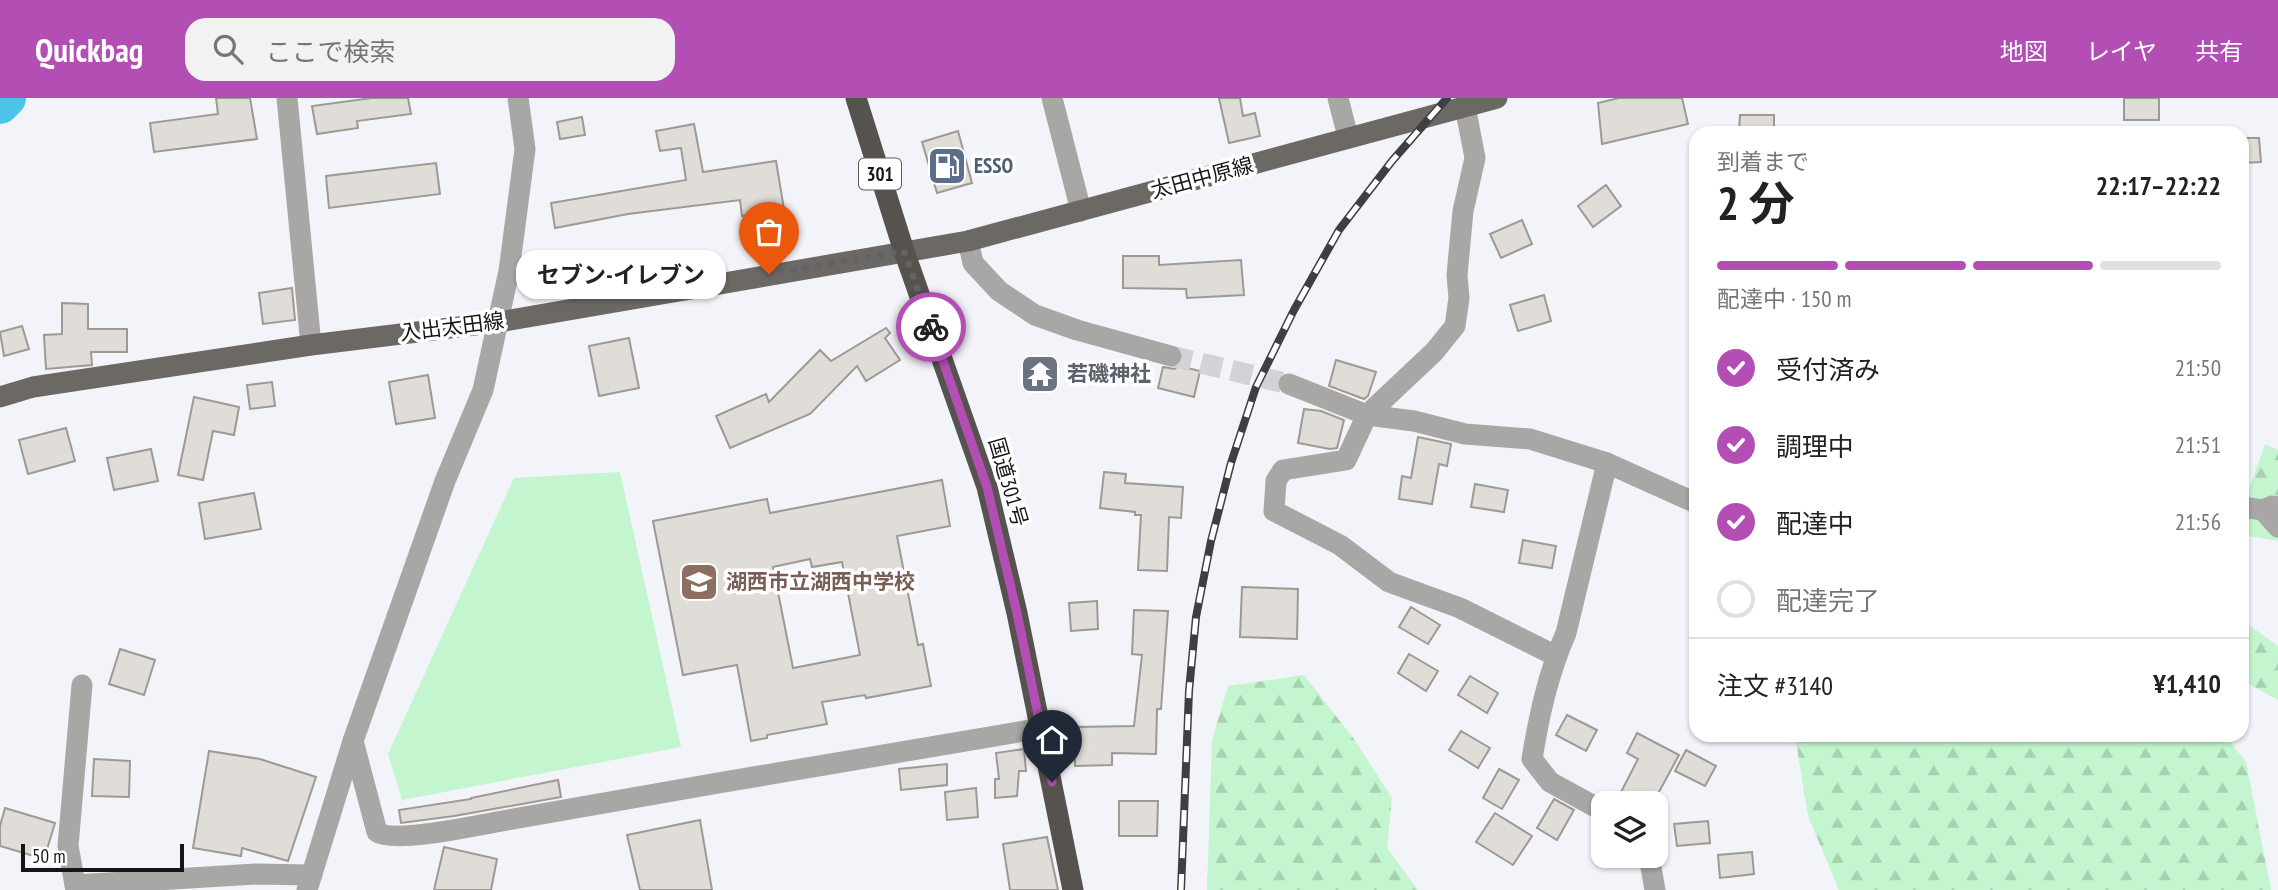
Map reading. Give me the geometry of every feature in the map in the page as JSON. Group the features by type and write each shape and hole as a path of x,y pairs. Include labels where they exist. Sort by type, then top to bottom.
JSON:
{"highway":[{"name":"国道301号","path":"856,98 904,251 987,487 1042,728 1073,890"}],"main road":[{"name":"太田中原線","path":"904,251 968,241 1497,98"},
{"name":"入出太田線","path":"0,397 33,387 311,345 499,322 904,251"}],"street":[{"path":"288,98 311,345"},
{"path":"82,685 68,846 75,888 256,874 309,883 353,741 445,481 483,390 509,271 524,149 518,98"},
{"path":"1052,98 1081,211"},
{"path":"1338,98 1349,137"},
{"path":"1465,106 1475,158 1463,211 1455,326 1434,352 1367,415 1346,460 1283,470 1276,481 1274,511 1340,545 1389,582 1460,608 1556,656"},
{"path":"968,241 973,263 999,291 1035,315 1077,330 1171,356"},
{"path":"1289,384 1367,415 1414,421 1465,434 1530,439 1607,463 1689,500"},
{"path":"1591,804 1550,782 1532,759 1539,715 1556,656 1566,633 1607,463"},
{"path":"2261,508 2278,527"},
{"path":"353,741 377,832 383,836 395,837 468,827 1042,728"},
{"path":"1651,868 1655,890"}],"green space":[{"path":"2265,444 2278,450 2278,541 2249,536 2249,489"},
{"path":"620,472 681,747 402,800 388,754 514,478"},
{"path":"2249,625 2278,646 2278,700 2249,684"},
{"path":"1304,675 1354,739 1392,798 1387,848 1418,890 1207,890 1212,740 1228,686"},
{"path":"1796,742 2230,742 2246,762 2271,890 1839,890 1808,816"}],"building":[{"path":"216,98 250,98 257,139 154,152 150,123 218,114"},
{"path":"372,98 408,98 411,114 357,121 358,128 317,134 312,106"},
{"path":"1219,98 1240,98 1243,116 1255,113 1260,136 1229,143"},
{"path":"1619,98 1682,98 1688,124 1602,144 1598,103"},
{"path":"2124,98 2159,98 2159,120 2124,120"},
{"path":"1740,115 1774,115 1774,126 1739,126"},
{"path":"582,117 585,135 560,139 557,122"},
{"path":"694,124 703,172 776,161 784,209 742,216 740,200 628,214 555,228 551,203 686,180 681,148 660,151 656,131"},
{"path":"958,131 972,183 937,193 922,142"},
{"path":"2249,138 2259,138 2261,162 2249,163"},
{"path":"436,163 440,194 329,208 326,176"},
{"path":"1606,185 1621,206 1593,227 1578,206"},
{"path":"1522,220 1532,244 1501,258 1490,234"},
{"path":"569,254 571,275 542,278 540,257"},
{"path":"1123,256 1159,256 1159,265 1241,260 1244,295 1187,298 1186,289 1123,288"},
{"path":"292,288 295,320 263,324 259,293"},
{"path":"1544,295 1551,321 1518,331 1510,305"},
{"path":"62,303 88,304 88,329 127,329 127,352 91,352 92,365 46,369 44,335 62,334"},
{"path":"22,326 29,349 4,356 0,332"},
{"path":"886,328 890,333 885,338 900,360 866,381 857,366 810,414 730,448 716,416 766,394 769,402 820,350 831,361"},
{"path":"629,338 639,388 599,396 589,346"},
{"path":"1336,360 1376,372 1368,396 1364,399 1329,386"},
{"path":"1179,366 1200,371 1194,397 1158,388 1163,367 1174,369"},
{"path":"428,375 435,418 396,424 389,382"},
{"path":"272,382 275,406 250,409 247,385"},
{"path":"194,397 239,407 234,435 213,431 203,480 178,475"},
{"path":"1304,409 1321,411 1344,420 1337,448 1298,443"},
{"path":"66,428 75,461 28,474 19,440"},
{"path":"1418,437 1451,444 1447,466 1439,464 1432,504 1399,499 1402,476 1411,478"},
{"path":"151,449 158,481 114,490 107,458"},
{"path":"1104,472 1126,474 1125,483 1183,487 1181,518 1169,517 1167,571 1138,570 1141,515 1100,508"},
{"path":"942,480 950,526 897,536 918,645 923,644 931,686 866,698 865,695 822,702 827,724 767,735 767,738 751,741 737,665 683,675 653,521 767,499 770,513","holes":["810,559 812,567 842,562 860,655 793,668 773,567"]},
{"path":"1475,484 1508,490 1504,512 1471,507"},
{"path":"254,493 261,529 205,539 199,503"},
{"path":"1523,540 1556,546 1552,568 1519,563"},
{"path":"1242,587 1298,589 1297,639 1240,637"},
{"path":"1097,601 1098,629 1071,631 1069,603"},
{"path":"1411,607 1440,625 1428,644 1399,627"},
{"path":"1134,610 1168,611 1161,709 1157,709 1156,754 1112,753 1112,765 1075,766 1074,727 1134,726 1142,655 1132,654"},
{"path":"120,649 155,660 144,695 109,684"},
{"path":"1409,654 1438,671 1426,691 1398,673"},
{"path":"1470,676 1498,693 1487,713 1458,695"},
{"path":"1567,715 1597,730 1586,751 1556,735"},
{"path":"1461,731 1490,748 1478,768 1449,750"},
{"path":"1637,733 1679,755 1660,791 1622,791 1638,759 1627,753"},
{"path":"1024,749 1026,771 1019,771 1017,796 995,798 995,779 999,779 996,753"},
{"path":"1686,750 1716,766 1705,786 1675,771"},
{"path":"209,751 260,759 316,777 288,861 242,848 241,856 193,848"},
{"path":"94,759 130,761 129,797 92,796"},
{"path":"947,764 947,785 901,790 899,769"},
{"path":"1499,769 1519,780 1502,809 1483,798"},
{"path":"558,780 561,797 401,823 399,810 471,799"},
{"path":"976,788 978,817 947,820 945,792"},
{"path":"1554,799 1574,810 1557,840 1537,828"},
{"path":"1119,801 1158,801 1157,836 1119,836"},
{"path":"5,808 55,823 44,859 0,846 0,826"},
{"path":"1495,813 1532,836 1513,865 1476,842"},
{"path":"700,820 712,890 640,890 627,835"},
{"path":"1708,821 1710,843 1677,846 1674,824"},
{"path":"1047,837 1058,890 1010,890 1003,844"},
{"path":"444,847 497,859 491,890 434,890"},
{"path":"1752,852 1754,874 1720,878 1718,855"}],"waterway":[{"path":"0,105 7,98"}],"tunnel":[{"path":"1171,356 1289,384"}],"railway":[{"path":"1181,890 1189,691 1196,617 1211,541 1231,463 1256,387 1294,310 1339,230 1392,161 1447,98"}],"way so far":[{"path":"769,274 904,251 931,327"}],"place":[{"name":"ESSO","path":"947,166"},
{"name":"セブン-イレブン","path":"769,274"},
{"name":"若磯神社","path":"1040,374"},
{"name":"湖西市立湖西中学校","path":"699,582"}],"route":[{"path":"931,327 987,487 1017,613 1052,782"}]}
